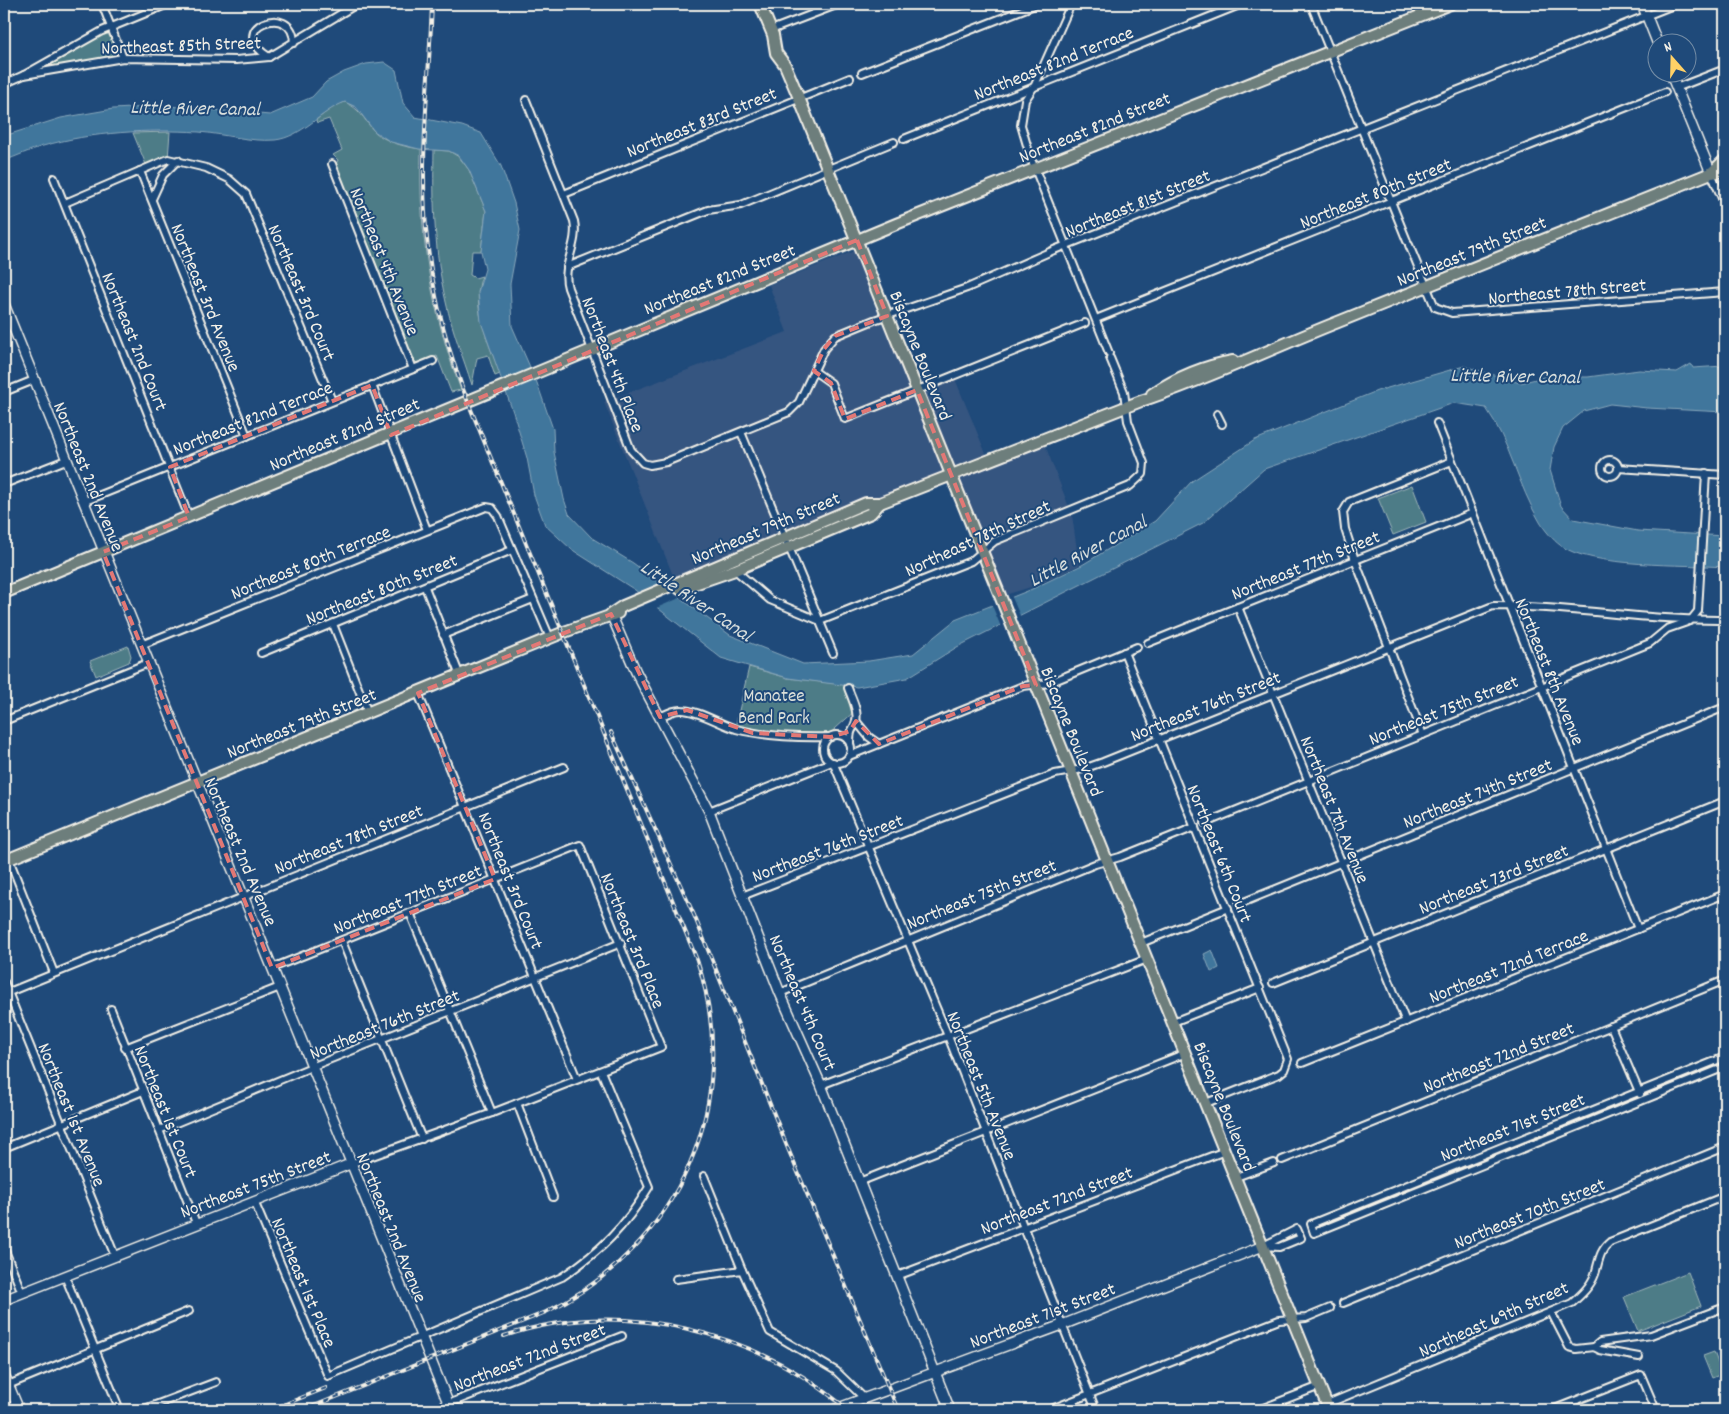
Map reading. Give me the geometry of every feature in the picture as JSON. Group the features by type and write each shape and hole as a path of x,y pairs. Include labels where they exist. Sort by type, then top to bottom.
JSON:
{"main road":[{"name":"Biscayne Boulevard","path":"760,4 772,33 784,50 785,65 1328,1407"},
{"name":"Northeast 82nd Street","path":"4,593 391,435 533,373 857,240 1450,4"},
{"name":"Northeast 79th Street","path":"1711,173 1725,160"},
{"name":"Northeast 79th Street","path":"6,860 786,542 871,513 880,503 1126,406 1185,387 1244,360 1711,173 1725,171"},
{"name":"Northeast 79th Street","path":"672,589 735,570 786,542"}],"street":[{"path":"102,4 123,58"},
{"path":"4,84 24,75 72,46 168,4"},
{"name":"Northeast 85th Street","path":"24,75 123,58 236,60 269,57 357,4"},
{"path":"772,33 839,4"},
{"path":"862,73 1037,4"},
{"path":"1071,4 1035,85 1025,100 1021,125 1022,134 1034,169 1124,392 1126,406"},
{"name":"Northeast 82nd Terrace","path":"904,139 1035,85 1242,4"},
{"name":"Northeast 78th Street","path":"1311,4 1426,287 1437,308 1456,313 1725,292"},
{"path":"1642,4 1654,32"},
{"name":"Northeast 81st Street","path":"646,464 666,462 794,409 824,349 836,336 950,294 1066,246 1676,4"},
{"path":"269,57 258,50 254,43 253,32 258,23 266,17 281,17 289,22 294,32 294,43"},
{"path":"1676,88 1725,69"},
{"name":"Northeast 83rd Street","path":"564,194 850,78"},
{"path":"1674,82 1725,205"},
{"name":"Northeast 80th Street","path":"1096,319 1665,92"},
{"path":"526,100 573,218 576,231 567,267"},
{"path":"567,267 708,210 741,205 894,142"},
{"path":"65,202 168,159 178,160"},
{"path":"152,199 163,175 178,160"},
{"name":"Northeast 3rd Court","path":"178,160 206,168 229,179 246,194 332,401"},
{"name":"Northeast 4th Avenue","path":"332,164 413,369"},
{"name":"Northeast 3rd Avenue","path":"140,170 247,436"},
{"name":"Northeast 2nd Court","path":"54,178 189,517"},
{"name":"Northeast 4th Place","path":"567,267 567,285 631,450 639,460 646,464"},
{"name":"Northeast 2nd Avenue","path":"4,304 196,784 244,897 449,1407"},
{"path":"814,371 831,383 845,419 1085,323"},
{"name":"Northeast 82nd Terrace","path":"83,502 432,361"},
{"path":"4,392 34,380"},
{"path":"372,385 427,530"},
{"name":"Northeast 78th Street","path":"820,621 971,561 994,541 1130,486 1143,474 1144,463 1128,421 1126,406"},
{"path":"1217,414 1222,424"},
{"name":"Northeast 8th Avenue","path":"1437,423 1638,929"},
{"path":"741,432 833,652"},
{"path":"4,484 66,460"},
{"path":"1423,735 1355,560 1345,529 1343,512 1349,502 1452,460"},
{"path":"1618,468 1725,474"},
{"path":"1690,621 1698,610 1706,473"},
{"name":"Northeast 80th Terrace","path":"141,645 483,508 490,508 498,516 512,550"},
{"name":"Northeast 77th Street","path":"1148,643 1474,513"},
{"path":"512,550 550,638"},
{"name":"Northeast 80th Street","path":"262,653 425,588 512,550"},
{"path":"735,570 770,600 820,621"},
{"path":"425,588 460,676"},
{"path":"443,635 533,599"},
{"name":"Northeast 76th Street","path":"742,896 1055,774 1086,768 1159,740 1493,606 1690,621"},
{"name":"Northeast 7th Avenue","path":"1238,607 1406,1022"},
{"name":"Northeast 4th Court","path":"611,614 632,665 709,811 780,993 822,1085 950,1410"},
{"path":"1690,621 1725,620"},
{"name":"Northeast 75th Street","path":"1206,823 1650,643 1667,629 1690,621"},
{"path":"333,624 368,713"},
{"path":"709,811 847,758 1023,686 1048,683 1137,647"},
{"name":"Northeast 6th Court","path":"1124,652 1286,1054 1287,1066 1279,1074 1206,1103"},
{"path":"4,721 148,662"},
{"path":"839,772 847,758 850,745 850,731 856,720 856,710 848,688"},
{"name":"Northeast 3rd Court","path":"418,693 577,1079"},
{"name":"Northeast 74th Street","path":"1239,904 1725,707"},
{"path":"660,717 680,709 688,710 720,723 753,733 812,738 838,736 850,731"},
{"path":"856,720 868,737 879,744"},
{"path":"838,736 844,737 850,745 861,751"},
{"path":"822,766 824,751 831,737"},
{"path":"812,738 833,762"},
{"name":"Northeast 5th Avenue","path":"833,762 839,772 948,1036 1096,1410"},
{"name":"Northeast 78th Street","path":"6,993 564,767"},
{"name":"Northeast 73rd Street","path":"1273,983 1725,801"},
{"name":"Northeast 75th Street","path":"780,993 1195,827"},
{"name":"Northeast 77th Street","path":"272,968 580,845"},
{"name":"Northeast 3rd Place","path":"580,845 661,1047"},
{"path":"6,860 54,973"},
{"name":"Northeast 72nd Terrace","path":"1302,1063 1725,894"},
{"path":"1141,943 1228,908"},
{"path":"410,913 492,1113"},
{"path":"342,940 422,1140"},
{"name":"Northeast 76th Street","path":"159,1130 620,943"},
{"path":"822,1085 1147,959"},
{"name":"Northeast 72nd Street","path":"1282,1160 1725,980"},
{"name":"Northeast 1st Avenue","path":"4,982 6,993 115,1256"},
{"path":"125,1048 280,987"},
{"path":"1173,1022 1260,988"},
{"name":"Northeast 1st Court","path":"111,1009 196,1223"},
{"path":"1612,1026 1643,1100"},
{"name":"Northeast 75th Street","path":"4,1300 254,1200 350,1164 422,1140 661,1047"},
{"path":"859,1182 1186,1053"},
{"name":"Northeast 71st Street","path":"1725,1057 1311,1224 1314,1233 1725,1067"},
{"path":"421,1338 570,1272 592,1258 633,1215 649,1187 601,1070"},
{"path":"4,1148 143,1091"},
{"path":"517,1103 553,1197"},
{"name":"Northeast 70th Street","path":"1343,1303 1725,1147"},
{"name":"Northeast 72nd Street","path":"897,1276 1225,1151"},
{"path":"1236,1177 1274,1163"},
{"path":"704,1176 742,1270 770,1332 836,1371 864,1398"},
{"name":"Northeast 69th Street","path":"1328,1407 1572,1303 1581,1296 1594,1276 1600,1253 1610,1242 1725,1196"},
{"name":"Northeast 1st Place","path":"254,1200 328,1376 421,1338"},
{"name":"Northeast 71st Street","path":"833,1410 1062,1325 1263,1246 1298,1229 1301,1238 1279,1247 1263,1246"},
{"path":"4,1248 22,1293"},
{"path":"676,1279 742,1270"},
{"path":"65,1276 120,1410"},
{"path":"1551,1312 1569,1347 1576,1349 1594,1346 1600,1342 1651,1335 1725,1307"},
{"path":"1049,1410 1279,1320 1306,1318 1330,1308"},
{"path":"8,1385 189,1311"},
{"name":"Northeast 72nd Street","path":"449,1407 622,1336"},
{"path":"1594,1346 1600,1350 1640,1358"},
{"path":"4,1374 19,1410"},
{"path":"1552,1410 1641,1375 1656,1410"},
{"path":"142,1410 216,1382"},
{"path":"1258,1410 1320,1386"}],"highlighted area":[{"path":"857,240 887,316 835,336 824,349 814,371 831,383 845,419 917,390 1036,685 1023,686 879,744 856,721 850,731 831,737 753,733 687,710 660,717 611,614 418,693 495,879 272,968 103,552 189,517 170,467 372,385 391,435"}],"shaded area":[{"path":"384,62 396,70 403,103 415,117 462,126 481,133 501,166 514,203 520,230 510,284 512,326 537,383 553,429 554,452 569,514 592,538 633,563 730,635 803,664 869,661 913,654 955,620 1030,590 1082,565 1155,521 1192,481 1255,440 1377,391 1464,366 1520,383 1552,375 1588,377 1639,370 1677,372 1691,364 1693,368 1723,366 1723,353 1725,353 1725,412 1610,404 1584,411 1563,428 1554,447 1550,470 1561,506 1573,519 1638,531 1725,536 1725,567 1639,564 1615,561 1593,558 1560,545 1544,528 1532,508 1508,450 1486,408 1454,403 1264,469 1203,523 957,647 907,678 857,687 788,678 721,658 635,590 571,549 545,525 534,495 527,458 513,412 481,322 478,292 485,269 481,251 486,211 469,170 459,156 449,151 419,149 391,142 374,131 356,107 345,102 294,134 275,140 247,139 199,132 120,133 61,141 4,161 4,136 61,118 113,109 168,106 270,115 312,97 326,82 344,72 366,64"},
{"path":"854,251 913,396 955,379 991,466 1045,445 1072,515 1079,565 1037,585 1005,595 954,467 674,578 604,402 787,332 769,285"},
{"path":"1212,950 1219,968 1211,972 1204,954"}],"green space":[{"path":"106,33 112,39 115,47 116,52 112,57 46,68 100,35"},
{"path":"345,102 358,111 373,130 383,138 421,149 424,241 434,301 461,390 451,392 437,356 417,363 414,360 336,164 338,160 333,155 342,150 329,119 317,123 316,120 334,106"},
{"path":"170,132 168,159 147,167 133,133"},
{"path":"434,150 449,151 459,157 469,170 486,211 481,251 472,251 470,275 475,278 482,276 478,300 480,313 500,374 495,376 488,355 477,358 472,385 454,333 442,283 434,207"},
{"path":"1412,485 1426,522 1393,535 1378,498"},
{"path":"128,646 131,656 129,662 96,676 90,661"},
{"name":"Manatee Bend Park","path":"749,667 788,678 846,685 856,710 825,738 735,728"},
{"path":"1688,1272 1701,1306 1638,1331 1624,1297"},
{"path":"1714,1352 1722,1374 1712,1378 1703,1356"}],"pier":[{"path":"662,582 682,597 654,609 635,593"},
{"path":"1011,595 1021,618 1001,627 991,603"}],"railway":[{"path":"304,1410 546,1312 593,1284 633,1249 665,1209 689,1164 705,1116 712,1066 710,1013 697,960 470,407 442,324 433,282 427,239 424,180 425,122 432,4"},
{"path":"611,732 694,915 786,1144 898,1410"},
{"path":"504,1336 549,1325 594,1320 640,1321 685,1328 729,1341 771,1359 811,1382 848,1410"},
{"path":"270,1410 326,1388"}],"water label":[{"name":"Little River Canal","path":"195,107"},
{"name":"Little River Canal","path":"1515,375"},
{"name":"Little River Canal","path":"1087,550"},
{"name":"Little River Canal","path":"697,600"}]}
